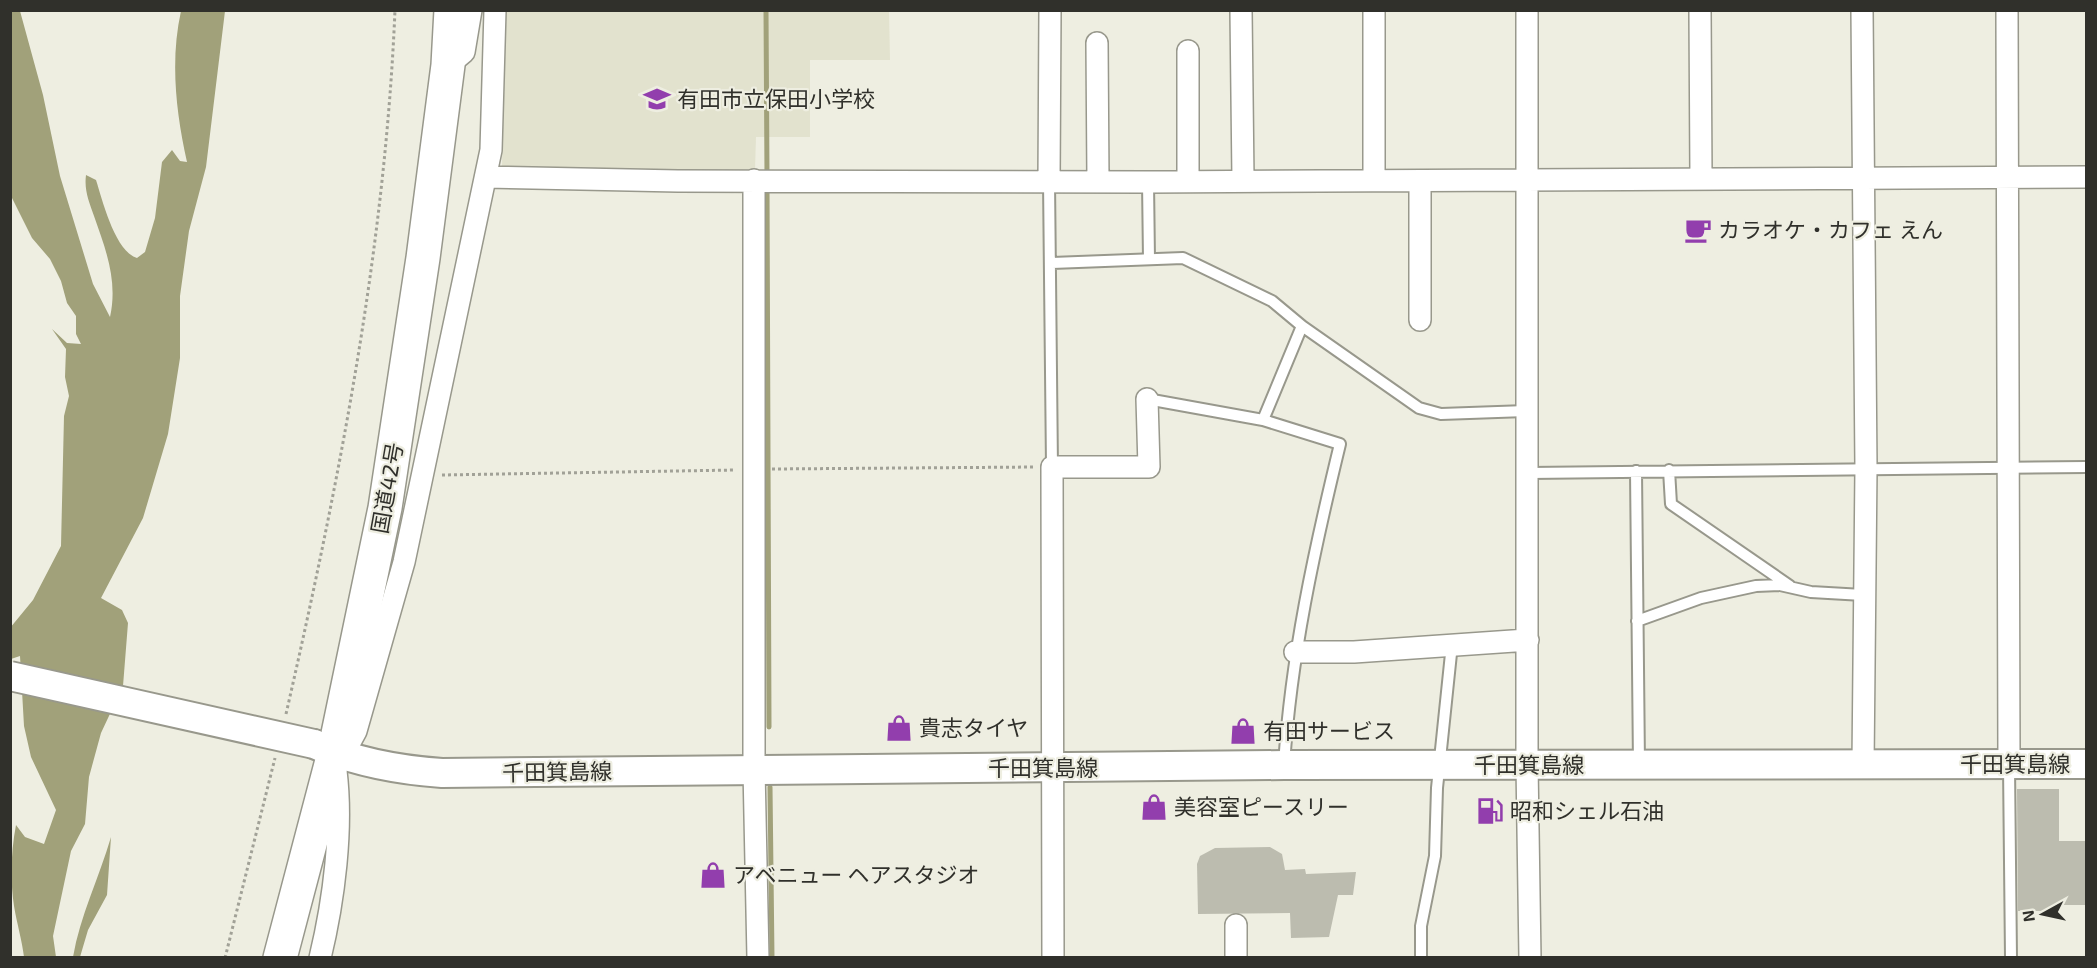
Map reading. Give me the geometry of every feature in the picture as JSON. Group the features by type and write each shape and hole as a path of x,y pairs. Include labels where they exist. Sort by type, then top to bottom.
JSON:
{"highway":[{"name":"国道42号","path":"280,957 385,508 423,258 448,65 451,10"}],"main road":[{"name":"千田箕島線","path":"10,676 330,751 384,766 442,773 1284,765 2086,764"}],"street":[{"path":"448,65 464,51 471,10"},
{"path":"320,957 328,926 340,804 330,751 356,730 404,562 486,177 493,133 495,10"},
{"path":"1050,10 1050,181"},
{"path":"1241,10 1243,180"},
{"path":"1374,10 1374,180"},
{"path":"1527,10 1529,411 1527,765 1530,957"},
{"path":"1700,10 1701,178"},
{"path":"1862,10 1866,468 1863,765"},
{"path":"2007,10 2009,764"},
{"path":"1097,43 1098,181"},
{"path":"1188,51 1188,181"},
{"path":"486,177 1148,182 2086,177"},
{"path":"754,180 754,770 758,957"},
{"path":"1420,181 1420,320"},
{"path":"1053,957 1052,467 1149,467 1148,399"},
{"path":"1295,651 1354,652 1528,640"},
{"path":"1236,925 1236,957"}],"lane":[{"path":"1050,181 1052,467"},
{"path":"1148,182 1149,260"},
{"path":"1052,263 1172,258 1191,261 1272,301 1302,326 1419,408 1441,414 1529,411"},
{"path":"1263,420 1302,326"},
{"path":"1148,399 1263,420 1340,444 1312,559 1295,651 1284,765"},
{"path":"1529,473 2086,467"},
{"path":"1669,470 1671,504 1792,588"},
{"path":"1636,471 1639,765"},
{"path":"1637,621 1726,592 1770,585 1811,592 1863,595"},
{"path":"1421,957 1421,926 1435,856 1440,765 1452,644"},
{"path":"2009,764 2011,957"}],"path":[{"path":"284,723 332,508 365,315 381,189 395,10"},
{"path":"225,957 276,756"}],"shaded area":[{"path":"11,11 20,11 43,95 60,176 93,284 110,317 112,278 87,196 86,175 96,180 106,213 122,246 129,254 137,258 145,252 155,218 162,162 172,150 180,161 187,162 180,124 175,68 181,11 225,11 206,167 189,231 180,296 180,358 168,434 143,518 101,598 122,610 128,623 123,686 101,733 89,777 85,824 71,851 53,936 56,957 24,957 14,906 12,866 16,825 25,837 44,844 56,810 31,757 24,726 20,656 11,659 10,628 33,600 61,546 64,416 69,396 65,377 66,349 52,329 67,343 81,344 76,334 76,316 67,303 61,281 50,259 32,238 11,196"},
{"name":"有田市立保田小学校","path":"504,11 889,11 890,60 810,60 810,137 756,137 755,170 502,171"},
{"path":"111,837 107,895 88,930 80,957 73,957 80,927"}],"building":[{"path":"2017,789 2059,789 2059,841 2086,841 2086,905 2060,905 2060,911 2018,911"},
{"path":"1270,847 1282,854 1285,870 1305,869 1306,874 1356,872 1353,895 1338,895 1329,937 1291,938 1290,913 1198,914 1197,864 1200,856 1215,848"}],"waterway":[{"path":"766,10 767,177"},
{"path":"767,186 769,727"},
{"path":"770,787 772,958"}],"place":[{"name":"有田市立保田小学校","path":"657,99"},
{"name":"カラオケ・カフェ えん","path":"1698,230"},
{"name":"貴志タイヤ","path":"899,728"},
{"name":"有田サービス","path":"1243,731"},
{"name":"美容室ピースリー","path":"1154,807"},
{"name":"昭和シェル石油","path":"1490,811"},
{"name":"アベニュー ヘアスタジオ","path":"713,875"}]}
